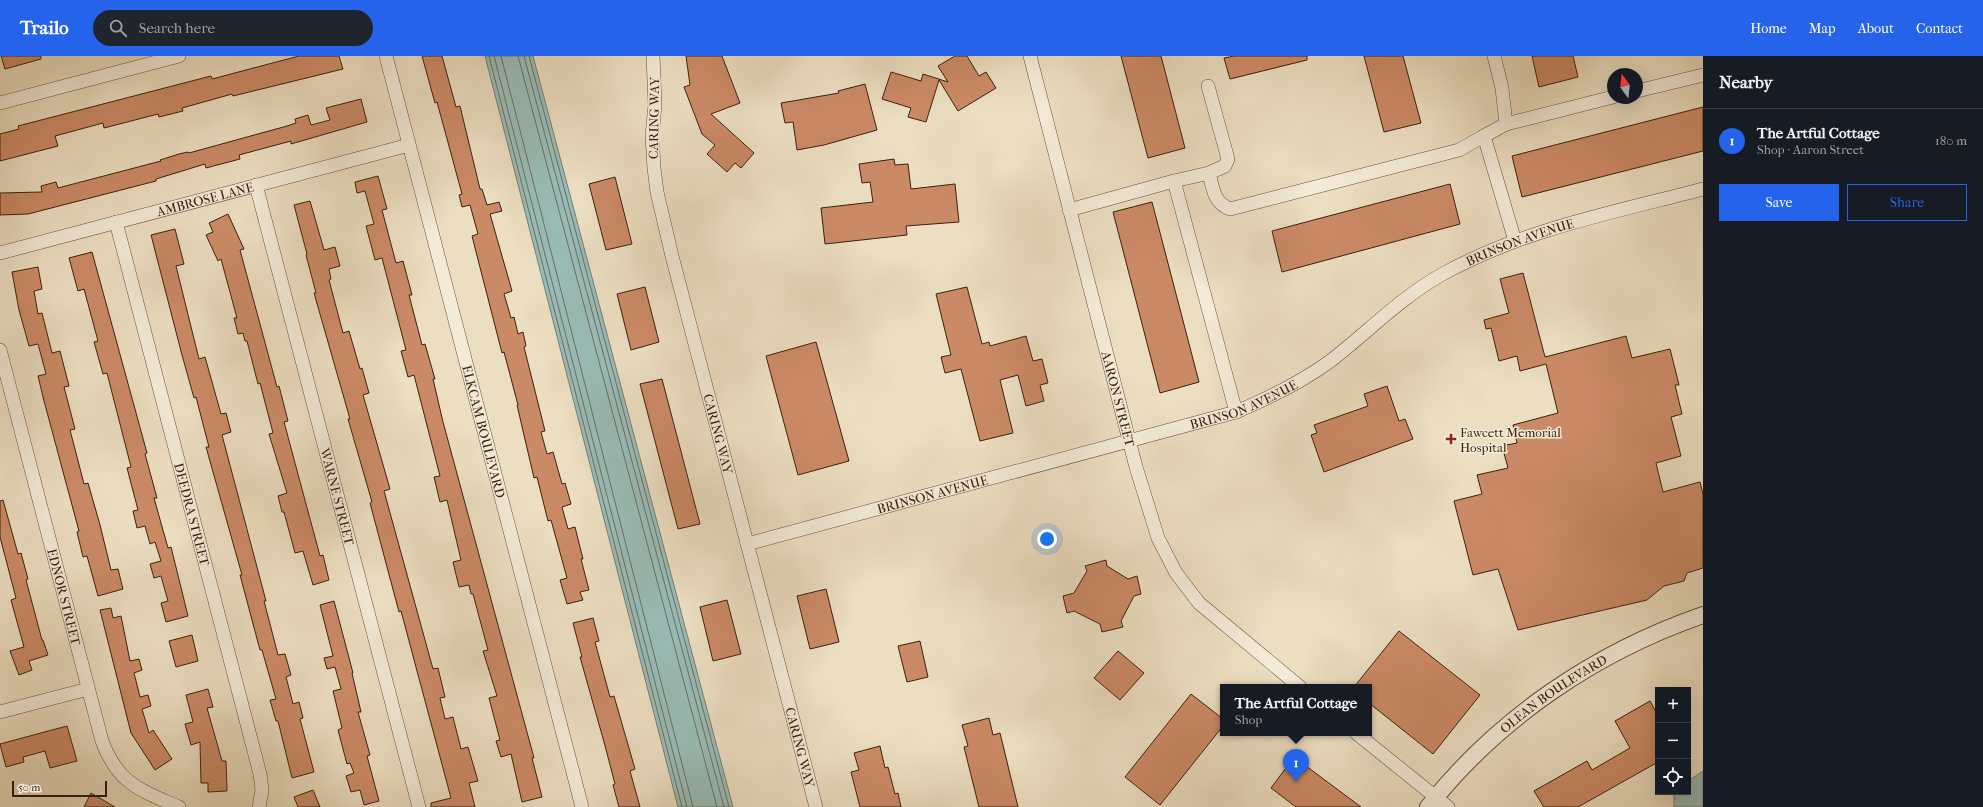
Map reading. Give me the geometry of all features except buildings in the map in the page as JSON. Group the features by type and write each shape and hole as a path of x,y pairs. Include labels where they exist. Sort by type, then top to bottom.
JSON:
{"street":[{"path":"0,103 179,56"},
{"name":"ELKCAM BOULEVARD","path":"386,56 582,807"},
{"name":"CARING WAY","path":"654,56 655,105 652,136 657,192 672,256 816,807"},
{"name":"AARON STREET","path":"1030,56 1130,442 1158,538 1176,573 1199,603 1216,620 1296,684"},
{"path":"1494,56 1502,88 1506,124"},
{"path":"1643,89 1703,74"},
{"path":"1069,210 1209,173 1225,166 1228,159 1208,86"},
{"path":"1209,173 1216,200 1222,206 1230,209 1459,150 1506,124 1607,99"},
{"path":"1484,136 1515,241"},
{"name":"AMBROSE LANE","path":"0,253 410,145"},
{"path":"1174,182 1236,412"},
{"name":"WARNE STREET","path":"256,185 419,807"},
{"name":"BRINSON AVENUE","path":"747,544 1130,442 1236,412 1272,397 1318,370 1413,293 1442,275 1515,241 1631,207 1703,190"},
{"name":"DEEDRA STREET","path":"116,222 260,774 262,790 258,807"},
{"name":"EDNOR STREET","path":"0,350 102,741 116,770 128,781 141,790 179,807"},
{"name":"OLEAN BOULEVARD","path":"1432,802 1463,766 1493,737 1525,710 1594,664 1631,644 1703,615"},
{"path":"0,712 88,689"},
{"path":"1359,736 1432,802 1448,807"}],"water":[{"path":"485,56 533,56 733,807 678,807"},
{"path":"1703,771 1703,807 1674,807 1674,795 1691,795 1691,779"}],"place":[{"name":"Fawcett Memorial Hospital","path":"1451,439"},
{"name":"The Artful Cottage","path":"1296,782"}]}
